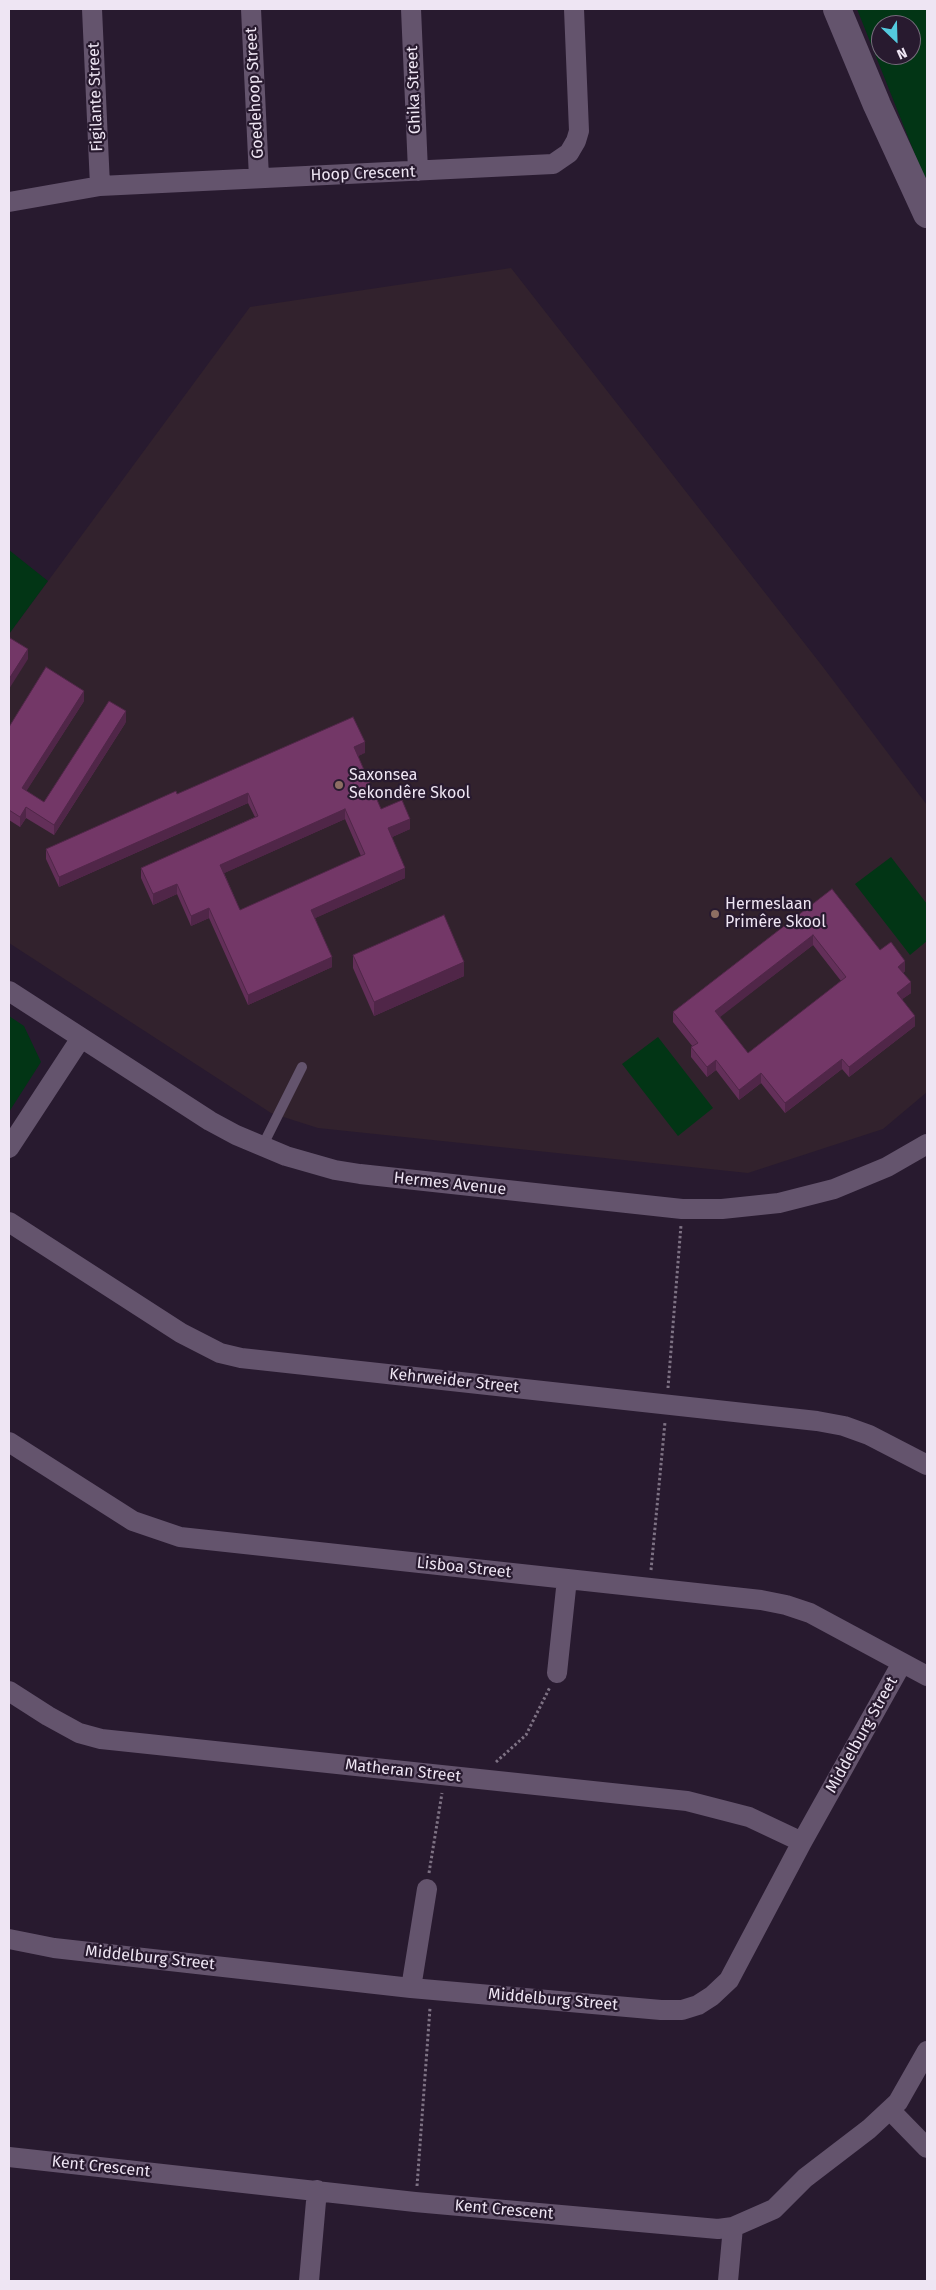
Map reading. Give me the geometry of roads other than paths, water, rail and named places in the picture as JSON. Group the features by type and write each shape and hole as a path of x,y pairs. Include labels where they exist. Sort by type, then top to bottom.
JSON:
{"main road":[{"path":"838,9 881,114 927,214"}],"street":[{"name":"Figilante Street","path":"92,9 100,186"},
{"name":"Goedehoop Street","path":"251,9 259,178"},
{"name":"Ghika Street","path":"411,9 418,171"},
{"name":"Hoop Crescent","path":"9,202 100,186 546,166 559,161 569,153 579,131 574,9"},
{"name":"Hermes Avenue","path":"9,991 210,1121 262,1147 310,1164 360,1174 682,1209 750,1206 806,1197 861,1179 887,1167 927,1144"},
{"path":"9,1148 80,1038"},
{"name":"Kehrweider Street","path":"9,1222 181,1333 220,1353 250,1360 817,1421 844,1426 869,1435 927,1465"},
{"name":"Lisboa Street","path":"9,1442 132,1521 180,1537 567,1580 650,1587 786,1605 810,1614 927,1676"},
{"path":"557,1673 567,1580"},
{"name":"Middelburg Street","path":"9,1940 29,1944 411,1988 661,2010 682,2010 698,2005 712,1996 729,1980 802,1842 902,1663"},
{"name":"Matheran Street","path":"9,1691 79,1733 100,1739 687,1801 749,1817 802,1842"},
{"path":"411,1988 427,1889"},
{"name":"Kent Crescent","path":"9,2157 416,2202 718,2229 734,2227 774,2209 805,2178 869,2129 890,2110 907,2088 927,2051"},
{"path":"890,2110 927,2148"},
{"path":"309,2281 317,2190"},
{"path":"728,2281 734,2227"}],"lane":[{"path":"262,1147 302,1067"}],"place":[{"name":"Saxonsea Sekondêre Skool","path":"339,785"},
{"name":"Hermeslaan Primêre Skool","path":"715,914"}]}
